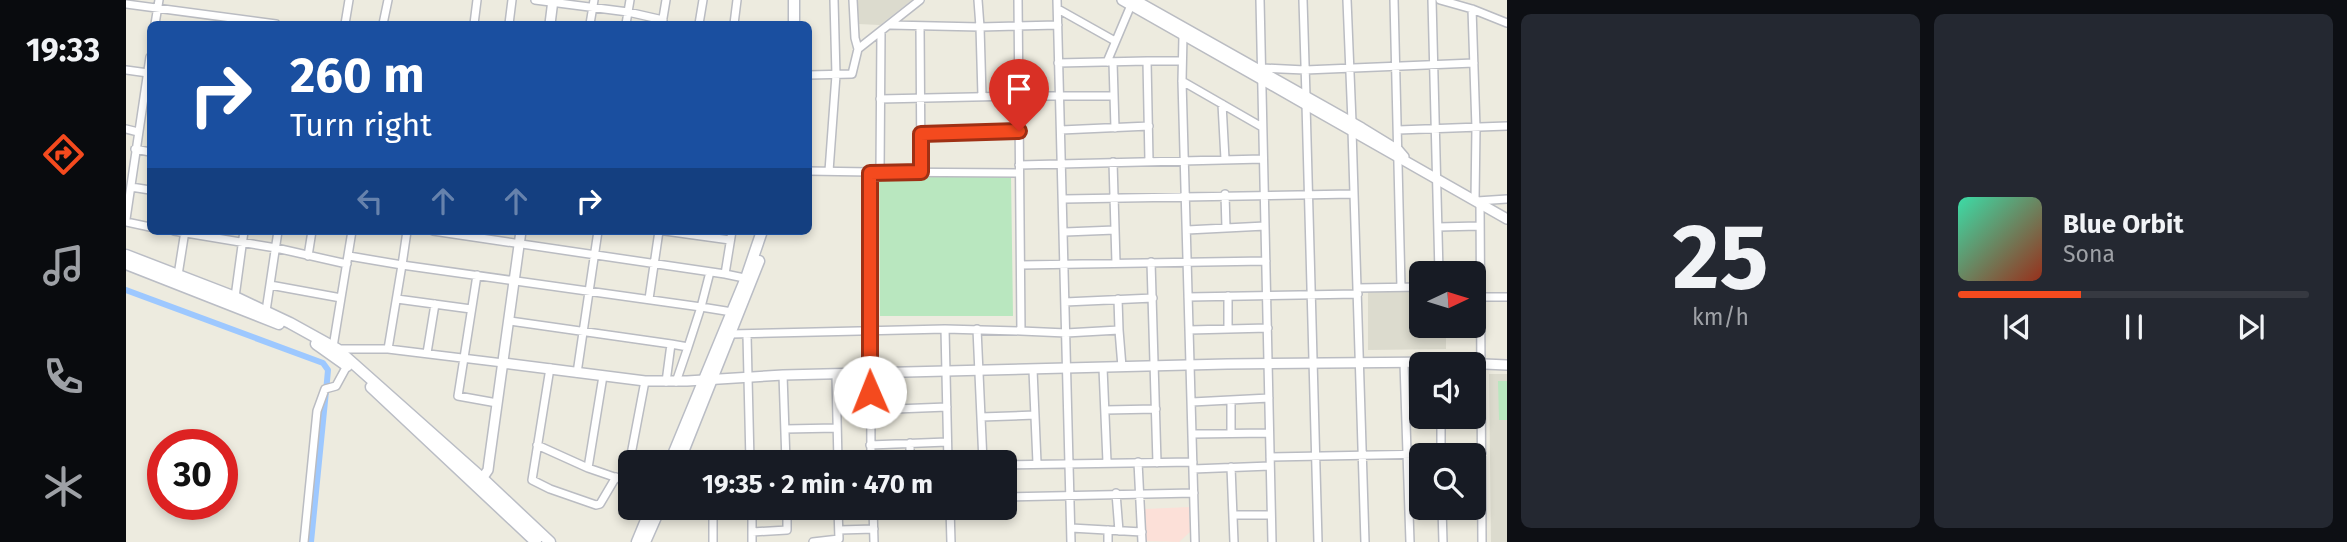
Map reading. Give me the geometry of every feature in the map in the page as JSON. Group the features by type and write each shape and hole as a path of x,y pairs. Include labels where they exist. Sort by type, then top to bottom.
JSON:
{"main road":[{"path":"787,0 787,21"},
{"path":"794,0 794,21"},
{"path":"683,450 732,312 750,279 761,235"},
{"path":"676,450 731,334 767,235"},
{"path":"126,255 235,297 335,348 348,363 482,478 550,542"},
{"path":"126,264 289,328 348,363"},
{"path":"482,478 486,497 536,542"},
{"path":"637,542 646,520"},
{"path":"645,542 655,520"}],"street":[{"path":"346,21 349,0"},
{"path":"384,21 388,0"},
{"path":"474,21 477,0"},
{"path":"509,21 512,0"},
{"path":"536,0 593,4 660,21"},
{"path":"626,21 630,0"},
{"path":"663,21 666,0"},
{"path":"700,21 703,0"},
{"path":"734,21 737,0"},
{"path":"829,171 836,75 834,0"},
{"path":"812,75 850,75 853,72 858,50 853,0"},
{"path":"858,50 920,0"},
{"path":"978,0 982,96"},
{"path":"1018,0 1021,331"},
{"path":"1057,0 1071,542"},
{"path":"1260,0 1272,542"},
{"path":"1303,0 1318,542"},
{"path":"1347,0 1365,542"},
{"path":"1394,0 1400,155 1401,287"},
{"path":"1432,0 1439,261"},
{"path":"1440,0 1507,23"},
{"path":"550,21 553,1"},
{"path":"1129,2 1262,74 1507,219"},
{"path":"1129,2 1183,36 1262,74 1474,64"},
{"path":"1115,128 1110,62 1129,2"},
{"path":"126,4 158,4 256,21"},
{"path":"1058,9 1115,41"},
{"path":"1472,9 1479,226 1477,261"},
{"path":"889,25 1058,25"},
{"path":"920,26 921,172"},
{"path":"880,172 881,32"},
{"path":"1183,36 1195,542"},
{"path":"1147,61 1149,161"},
{"path":"1058,63 1182,61"},
{"path":"126,70 147,73"},
{"path":"147,79 126,221 147,226"},
{"path":"1182,81 1262,127"},
{"path":"880,99 1114,96"},
{"path":"1222,104 1225,159"},
{"path":"141,115 147,116"},
{"path":"1060,130 1149,126"},
{"path":"1398,130 1507,126"},
{"path":"126,130 138,132"},
{"path":"921,134 1019,131"},
{"path":"135,149 147,151"},
{"path":"812,171 921,172 1019,169 1113,162 1263,159"},
{"path":"1113,162 1116,263"},
{"path":"870,173 870,450"},
{"path":"131,187 147,190"},
{"path":"1064,199 1226,194 1353,194"},
{"path":"1226,194 1226,228"},
{"path":"1477,202 1507,199"},
{"path":"1187,230 1265,226"},
{"path":"1438,227 1479,226"},
{"path":"1065,232 1115,230"},
{"path":"178,275 185,235"},
{"path":"201,235 308,256 402,265 732,312"},
{"path":"235,297 244,235"},
{"path":"266,311 278,235"},
{"path":"308,256 311,235"},
{"path":"351,235 335,348 388,349 671,382 783,375 1409,363"},
{"path":"388,349 406,235"},
{"path":"459,235 750,279"},
{"path":"482,478 510,321 520,235"},
{"path":"577,373 598,235"},
{"path":"649,299 658,235"},
{"path":"694,235 730,240"},
{"path":"725,274 731,235"},
{"path":"1021,265 1266,261"},
{"path":"1151,262 1157,463"},
{"path":"671,382 688,347 710,272"},
{"path":"477,275 458,396 497,403"},
{"path":"270,285 341,298"},
{"path":"1188,297 1312,296 1409,287"},
{"path":"1228,296 1228,329"},
{"path":"1486,298 1507,297"},
{"path":"1065,302 1153,298"},
{"path":"397,299 471,309"},
{"path":"1118,299 1122,367"},
{"path":"427,354 435,304"},
{"path":"510,321 688,347"},
{"path":"1189,330 1268,328"},
{"path":"945,329 947,450"},
{"path":"731,334 945,329 1066,333 1119,330"},
{"path":"977,329 982,450"},
{"path":"747,335 750,450"},
{"path":"671,344 671,382"},
{"path":"304,542 317,411 329,388 338,385 348,363"},
{"path":"1404,363 1410,542"},
{"path":"1486,364 1507,365"},
{"path":"537,445 588,468 616,477 598,505 532,480 537,445 550,368"},
{"path":"1103,368 1107,462"},
{"path":"1033,370 1037,463"},
{"path":"783,375 786,450"},
{"path":"836,375 838,450"},
{"path":"588,468 603,376"},
{"path":"633,450 645,381"},
{"path":"1192,402 1269,398"},
{"path":"1231,400 1231,433"},
{"path":"870,410 947,407"},
{"path":"1105,410 1156,409"},
{"path":"981,417 1035,415"},
{"path":"785,429 837,428"},
{"path":"1192,434 1269,433"},
{"path":"870,445 947,442"},
{"path":"910,443 910,450"},
{"path":"1270,457 1409,455"},
{"path":"1138,462 1142,542"},
{"path":"1017,464 1138,462 1193,466 1270,466"},
{"path":"1231,467 1234,542"},
{"path":"486,497 491,486"},
{"path":"1116,493 1119,531"},
{"path":"1017,496 1194,493"},
{"path":"1233,515 1271,515"},
{"path":"713,520 713,542"},
{"path":"752,520 752,542"},
{"path":"752,532 787,530 787,520"},
{"path":"813,542 839,539 839,520"},
{"path":"874,520 874,542"},
{"path":"950,520 951,542"},
{"path":"1442,520 1443,542"},
{"path":"1482,520 1482,542"},
{"path":"1071,528 1142,532"},
{"path":"839,530 874,529"},
{"path":"1108,530 1108,542"}],"shaded area":[{"path":"857,0 912,0 880,25 858,24"},
{"path":"1368,292 1409,292 1409,338 1446,338 1446,349 1368,350"},
{"path":"1489,374 1507,374 1507,542 1491,542"},
{"path":"1189,507 1190,532 1179,542 1146,541 1145,509"}],"green space":[{"path":"879,175 1011,175 1013,316 880,316"},
{"path":"1498,381 1507,381 1507,420 1499,420"}],"waterway":[{"path":"126,290 323,363 328,370 311,542"}],"route":[{"path":"870,392 870,173 921,172 921,134 1019,131"}]}
